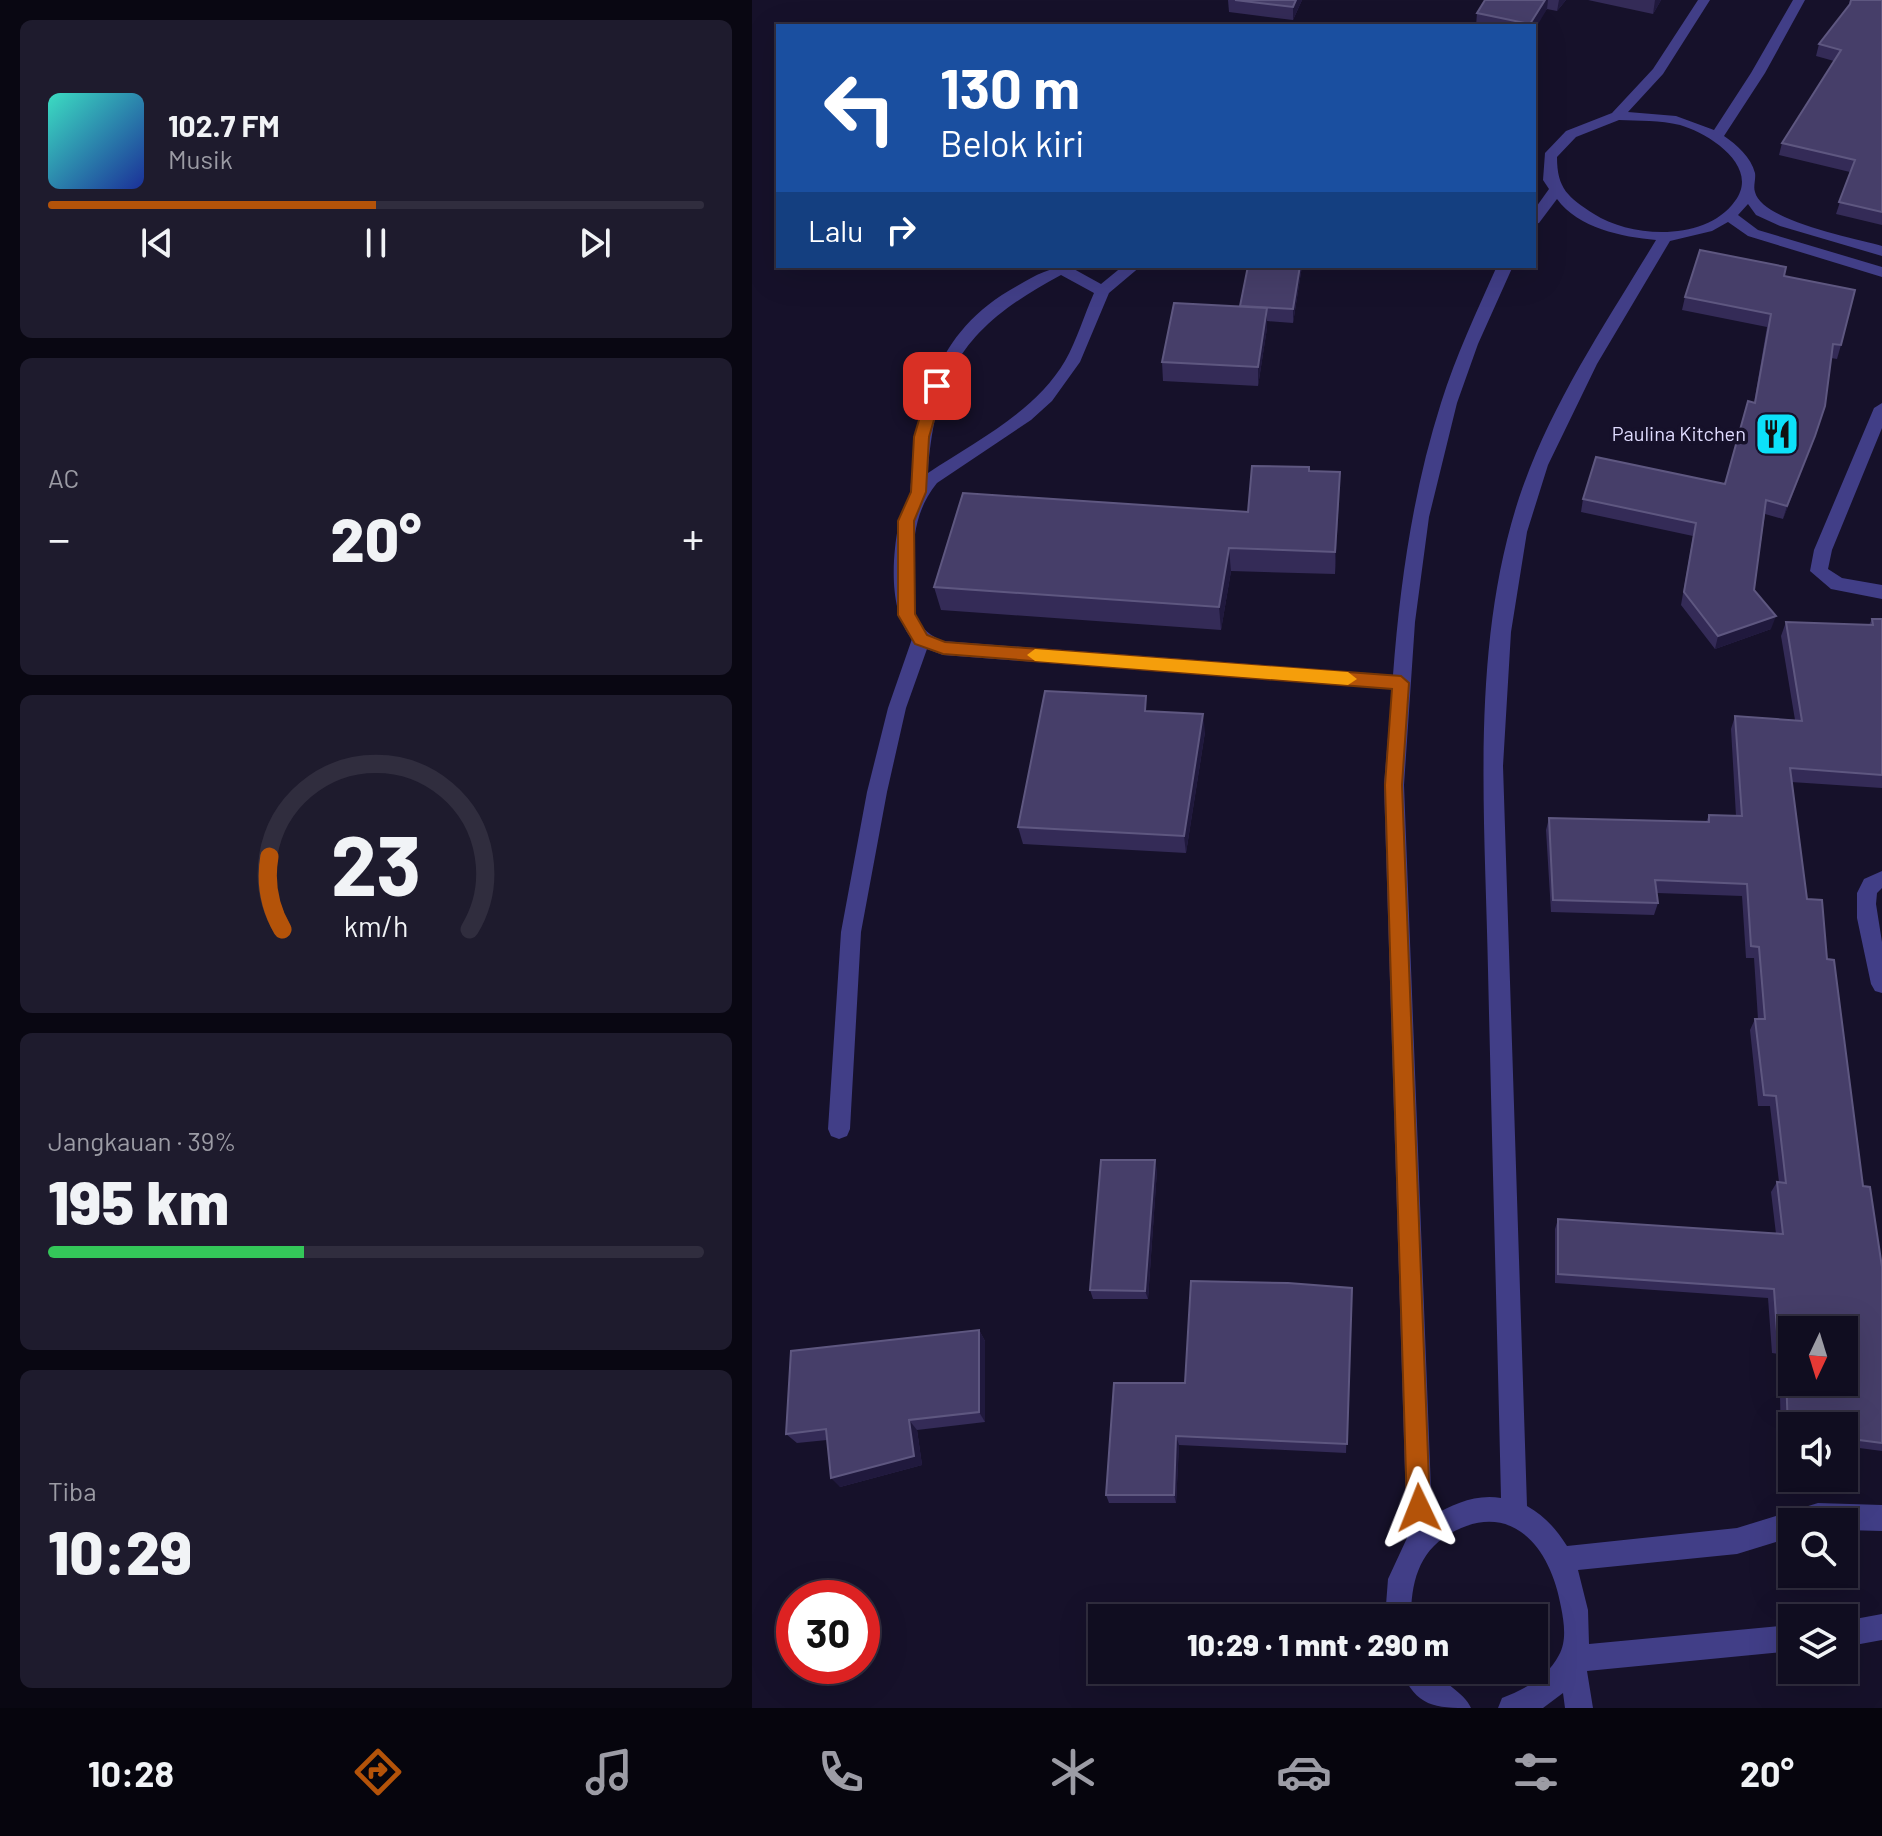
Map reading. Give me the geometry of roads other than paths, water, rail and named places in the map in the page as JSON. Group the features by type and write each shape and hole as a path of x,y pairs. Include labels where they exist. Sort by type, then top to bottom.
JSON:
{"street":[{"path":"1617,116 1658,71 1704,0"},
{"path":"1717,136 1758,73 1799,0"},
{"path":"1617,116 1666,118 1717,136 1740,155 1751,176 1749,194 1731,217 1703,230 1666,236 1632,234 1598,225 1572,210 1554,192 1547,169 1553,148 1573,131 1617,116"},
{"path":"1536,217 1554,192"},
{"path":"1749,194 1761,212 1785,223 1882,251"},
{"path":"1731,217 1753,233 1882,272"},
{"path":"1514,1511 1493,766 1497,685 1506,609 1513,557 1527,500 1545,452 1593,355 1666,236"},
{"path":"1062,268 1001,303 960,344 928,409 922,437 918,492 906,521 906,615 921,639 943,648 1401,683"},
{"path":"1066,268 1102,291"},
{"path":"918,492 931,479 1025,416 1046,397 1072,362 1102,291 1131,268"},
{"path":"1420,1539 1394,785 1415,541 1437,447 1470,344 1504,268"},
{"path":"1882,408 1876,440 1823,550 1819,571 1837,584 1882,592"},
{"path":"839,1129 851,932 877,792 897,708 921,639"},
{"path":"1882,879 1871,885 1866,911 1882,984"},
{"path":"1397,1604 1404,1567 1420,1539 1448,1520 1485,1509 1514,1511 1544,1533 1563,1559 1574,1598 1577,1631 1572,1659 1579,1708"},
{"path":"1858,1517 1882,1518"},
{"path":"1563,1559 1737,1541 1778,1528"},
{"path":"1858,1631 1882,1627"},
{"path":"1512,1708 1545,1693 1572,1659 1778,1639"},
{"path":"1426,1684 1457,1708"}],"place":[{"name":"Paulina Kitchen","path":"1777,434"}]}
